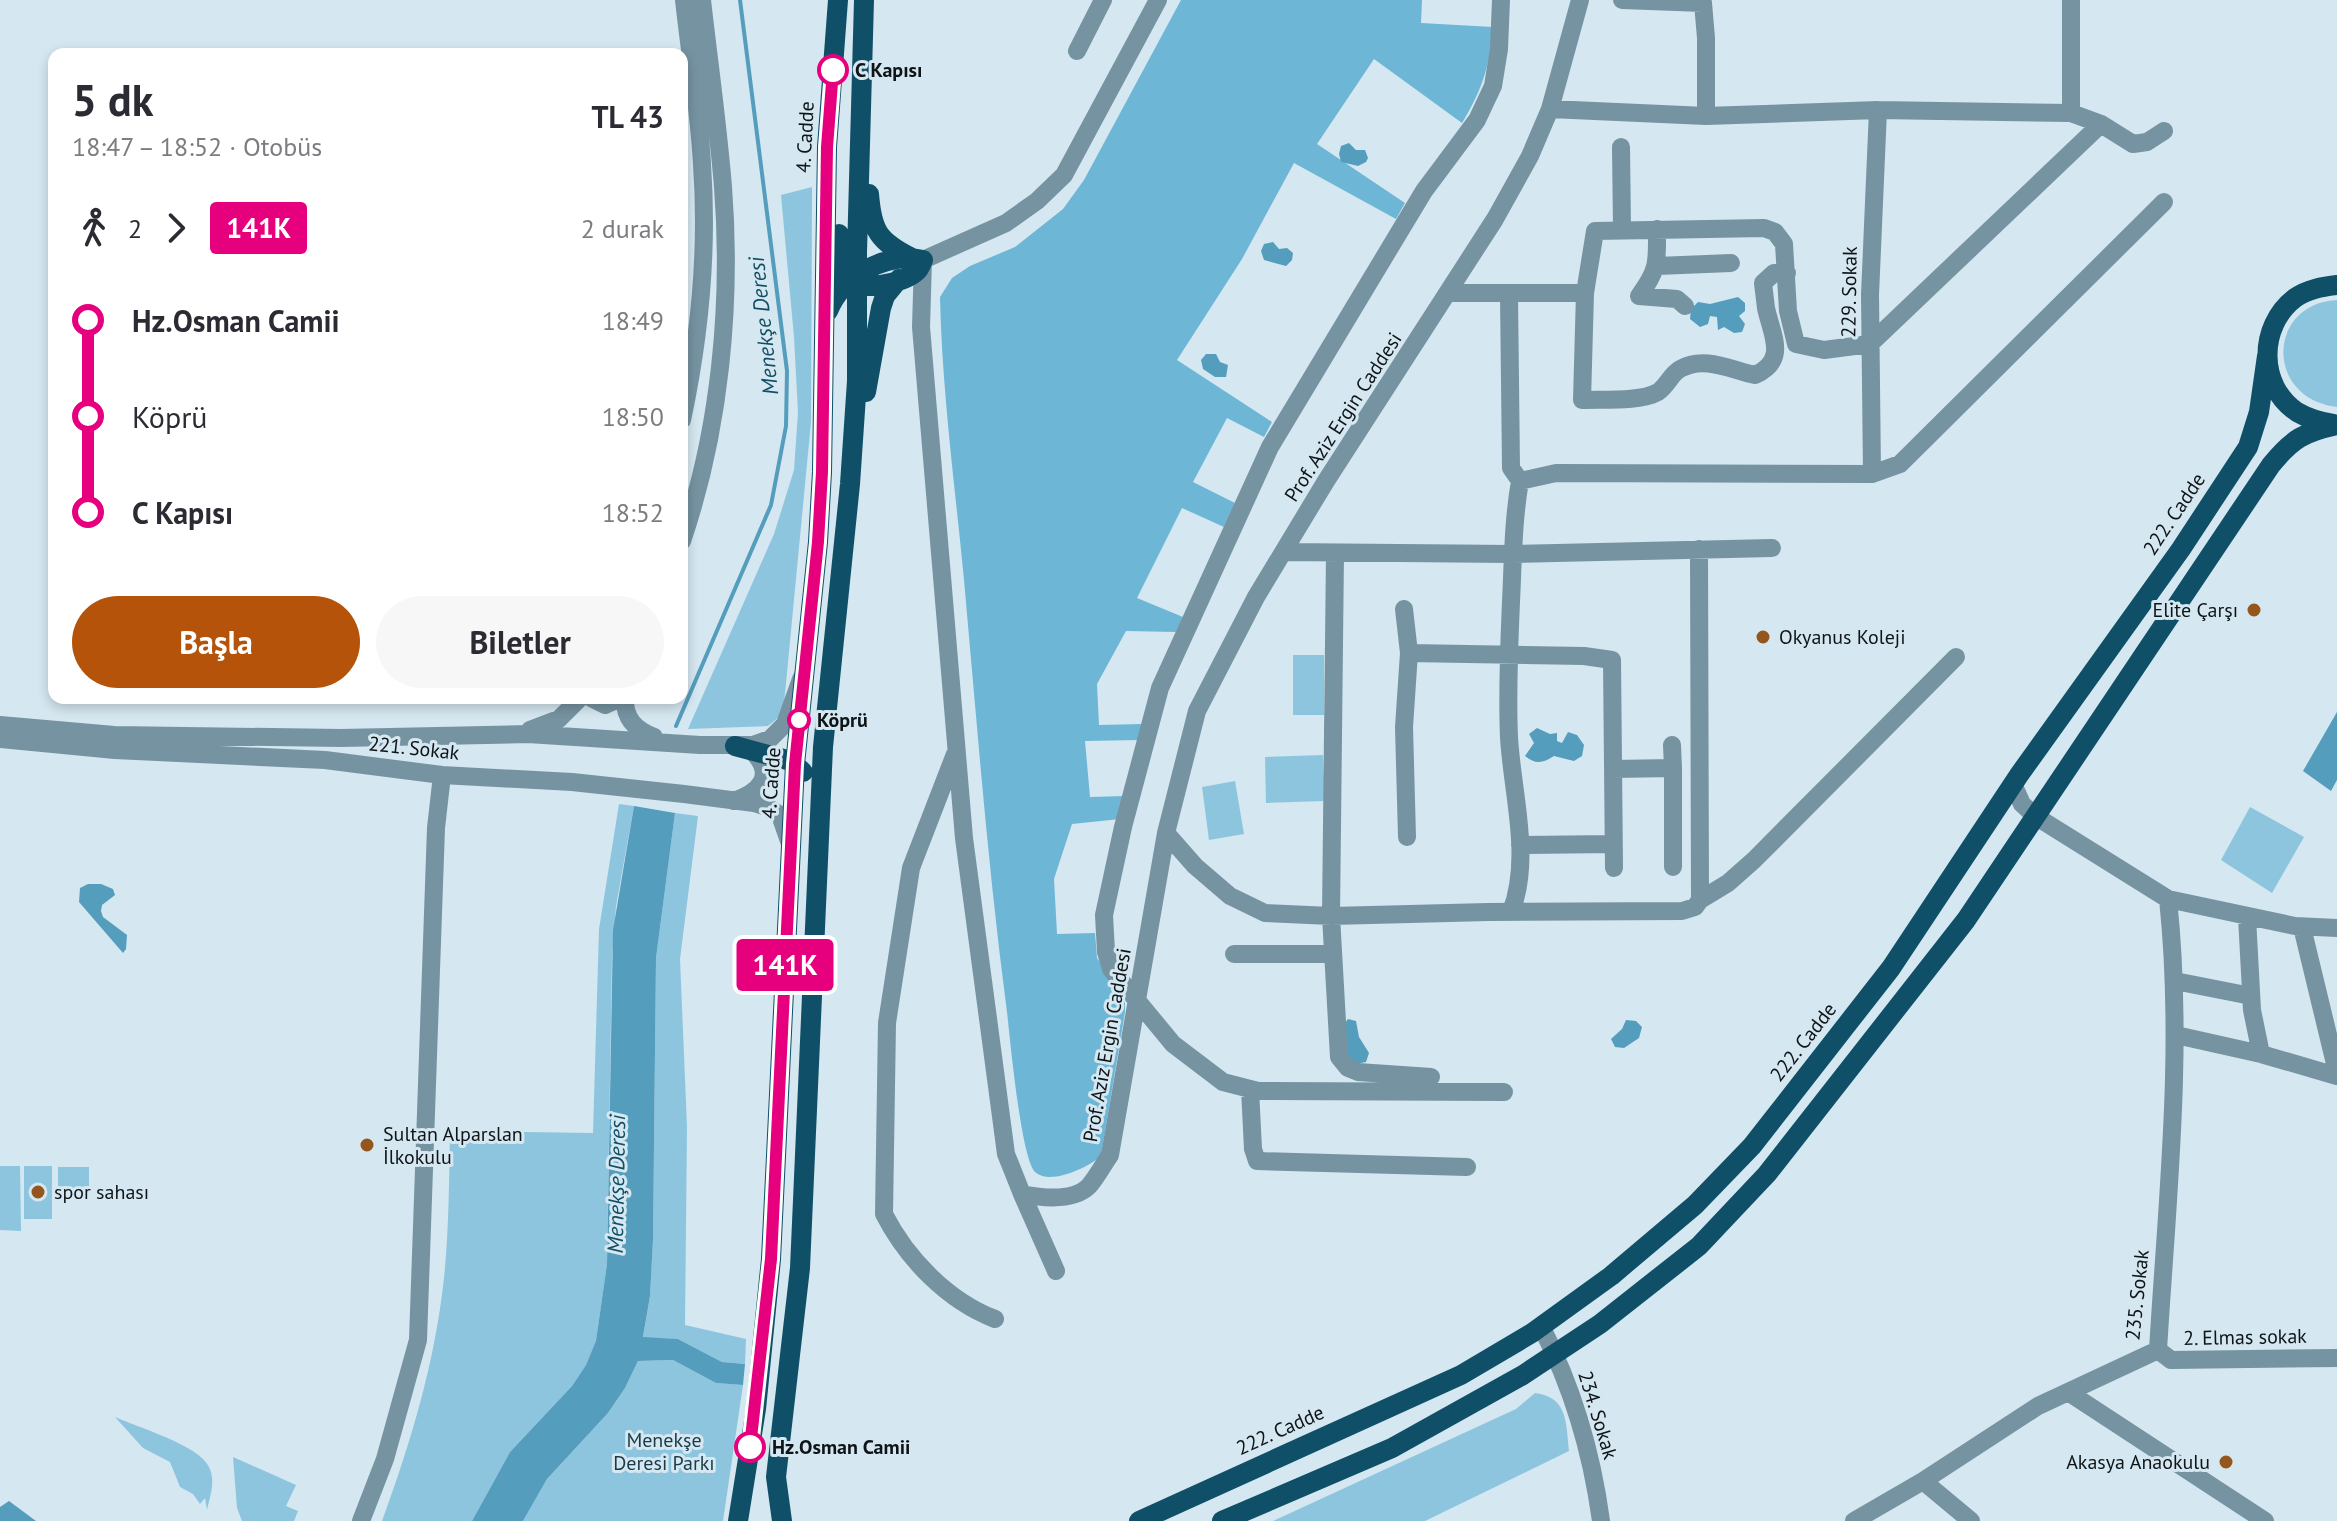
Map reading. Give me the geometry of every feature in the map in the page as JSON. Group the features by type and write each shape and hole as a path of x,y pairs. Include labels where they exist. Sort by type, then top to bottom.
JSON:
{"main road":[{"name":"4. Cadde","path":"738,1521 756,1409 771,1259 795,764 818,542 829,118 838,0"},
{"path":"782,1521 776,1477 800,1268 823,747 857,381 854,280 864,0"},
{"path":"829,118 840,156 839,261 844,277 871,287 916,272 917,259"},
{"path":"860,129 874,227 889,247 917,259"},
{"path":"825,318 835,294 854,280 917,259"},
{"path":"851,467 881,308 885,296 900,279"},
{"name":"222. Cadde","path":"1139,1521 1461,1375 1541,1326 1611,1276 1695,1205 1752,1146 1891,968 2013,784 2181,549 2248,447 2259,412 2270,334 2280,314 2296,298 2316,288 2337,285"},
{"path":"2267,356 2270,377 2280,396 2296,411 2315,421 2337,425"},
{"path":"1222,1521 1392,1448 1523,1375 1600,1324 1699,1246 1767,1174 1966,920 2279,455 2287,445 2307,432 2337,425"},
{"path":"744,749 795,764 806,775 817,870"}],"street":[{"path":"684,0 702,164 704,243 696,341 688,386"},
{"path":"688,520 710,430 724,310 723,189 702,0"},
{"path":"1077,51 1103,0"},
{"path":"1056,1271 1006,1154 956,752 917,259 1006,223 1037,201 1064,175 1158,0"},
{"path":"1501,0 1499,49 1493,86 1477,120 1424,191 1270,447 1160,688 1123,827 1104,915 1106,952 1111,969 1173,1044 1223,1082 1258,1091 1504,1092"},
{"name":"Prof. Aziz Ergin Caddesi","path":"1022,1194 1061,1198 1087,1189 1110,1155 1166,833 1197,711 1256,597 1495,219 1530,156 1550,109 1580,0"},
{"path":"1622,0 1703,3 1706,116"},
{"path":"2071,0 2071,113"},
{"path":"1550,109 1706,116 1878,110 2071,113 2101,124 2133,144 2147,142 2164,131"},
{"name":"229. Sokak","path":"1872,474 1870,295 1878,110"},
{"path":"1787,273 1774,273 1763,283 1776,345 1775,357 1768,369 1755,375 1718,363 1696,364 1680,369 1659,391 1642,397 1582,400 1585,293 1595,231 1764,228 1775,232 1784,244 1787,273 1788,311 1796,344 1824,350 1870,344 2101,124"},
{"path":"1621,147 1622,229"},
{"path":"1520,481 1556,473 1872,474 1900,464 2164,202"},
{"path":"1657,229 1657,266 1654,277 1639,296 1677,299 1685,306"},
{"path":"1657,266 1731,263"},
{"path":"1449,293 1585,293"},
{"path":"1509,295 1511,468 1520,481 1514,515 1509,737 1520,845 1517,895 1511,912"},
{"path":"1284,552 1513,554 1772,548"},
{"path":"1699,549 1700,900"},
{"path":"1335,553 1331,916 1336,1041 1342,1063 1358,1072 1431,1077"},
{"path":"1404,609 1409,653 1404,727 1407,837"},
{"path":"1409,653 1584,656 1612,660 1614,868"},
{"path":"1166,833 1195,866 1230,896 1265,913 1331,916 1682,911 1695,907 1754,860 1956,657"},
{"path":"0,725 114,735 341,738 514,734 744,749 774,736 785,724 803,673"},
{"path":"514,734 559,719 574,704"},
{"path":"624,704 631,723 646,734 668,742"},
{"name":"221. Sokak","path":"0,739 115,750 325,760 442,775 587,783 754,803 780,815 790,853"},
{"path":"1672,745 1673,867"},
{"path":"734,801 753,794 762,782 762,764 744,749"},
{"path":"956,752 911,868 887,1023 884,1214 896,1238 910,1256 969,1309 995,1319"},
{"path":"1613,769 1673,768"},
{"path":"361,1521 385,1459 418,1340 435,842 442,775"},
{"path":"2013,784 2022,804 2035,816 2168,899 2302,927 2337,928"},
{"path":"1520,845 1613,844"},
{"name":"235. Sokak","path":"1854,1521 1923,1481 2038,1406 2158,1350 2176,1035 2168,899"},
{"path":"2247,917 2251,996 2261,1054"},
{"path":"2176,1035 2337,1074 2302,927"},
{"path":"1234,954 1333,954"},
{"path":"2175,981 2251,996"},
{"path":"1250,1089 1253,1149 1257,1161 1467,1167"},
{"name":"234. Sokak","path":"1541,1326 1556,1354 1582,1429 1601,1521"},
{"name":"2. Elmas sokak","path":"2158,1350 2171,1360 2337,1358"},
{"path":"2068,1392 2265,1521"},
{"path":"1923,1481 1971,1521"}],"green space":[{"path":"812,187 811,422 784,704 778,718 768,726 688,729 774,534 794,470 798,412 781,195"},
{"path":"2337,300 2337,407 2313,400 2297,387 2287,371 2283,352 2287,334 2297,317 2314,305"},
{"path":"1293,655 1324,655 1324,715 1293,715"},
{"path":"1323,755 1325,801 1266,803 1265,757"},
{"path":"1235,781 1244,834 1209,840 1202,787"},
{"path":"619,804 634,806 616,906 612,956 607,1264 596,1342 572,1386 510,1452 472,1521 382,1521 412,1432 435,1340 446,1260 450,1131 593,1133 599,929"},
{"path":"2250,807 2304,837 2272,893 2221,860"},
{"path":"675,813 698,816 680,959 687,1127 685,1325 746,1339 745,1364 722,1362 678,1339 643,1338 650,1296 653,1240 656,958"},
{"name":"spor sahası","path":"0,1166 20,1166 21,1231 0,1230"},
{"name":"spor sahası","path":"24,1166 52,1166 52,1219 24,1219"},
{"path":"58,1167 89,1167 89,1200 58,1200"},
{"name":"Menekşe Deresi Parkı","path":"673,1360 716,1383 743,1385 723,1521 523,1521 547,1479 608,1413 638,1361"},
{"path":"1535,1393 1546,1395 1559,1406 1566,1421 1569,1451 1425,1521 1273,1521 1516,1409"},
{"path":"115,1417 181,1444 203,1459 212,1478 207,1510 205,1498 200,1504 193,1494 180,1487 170,1462 143,1448"},
{"path":"233,1457 296,1485 286,1506 298,1511 294,1521 242,1521 237,1508"}],"shaded area":[{"path":"1181,0 1422,0 1421,23 1493,27 1492,41 1484,77 1462,123 1374,59 1317,144 1405,203 1396,219 1294,163 1242,259 1177,360 1272,422 1264,437 1227,418 1193,482 1235,503 1224,527 1182,508 1137,598 1183,617 1176,632 1126,631 1097,684 1099,725 1143,724 1139,740 1085,741 1090,797 1125,796 1120,819 1072,824 1054,879 1057,934 1095,933 1097,958 1125,998 1125,1012 1101,1156 1079,1170 1050,1177 1035,1172 1030,1162 1013,1070 983,796 946,403 940,297 952,278 970,266 1015,247 1063,209 1084,180"}],"water":[{"path":"1349,143 1356,150 1365,150 1366,162 1358,166 1341,162 1341,146"},
{"path":"1273,242 1279,249 1287,248 1293,253 1292,260 1286,266 1264,260 1261,251 1264,244"},
{"path":"1738,297 1745,303 1745,311 1739,316 1745,324 1742,332 1734,333 1724,327 1718,330 1717,317 1710,316 1708,324 1700,327 1690,319 1691,309 1698,302 1710,304"},
{"path":"1206,354 1216,354 1220,362 1228,365 1226,377 1215,377 1203,369 1201,360"},
{"path":"2337,712 2337,780 2331,791 2303,771"},
{"path":"1537,728 1550,734 1557,733 1557,741 1562,743 1568,732 1577,735 1584,745 1582,756 1574,761 1554,756 1540,762 1529,759 1525,756 1534,743 1529,734"},
{"path":"634,806 675,813 656,958 653,1240 650,1296 643,1337 678,1339 722,1362 745,1364 743,1385 716,1383 673,1360 638,1361 608,1413 547,1479 523,1521 472,1521 510,1452 572,1386 586,1365 596,1341 607,1264 613,930"},
{"path":"88,884 101,884 113,889 115,895 102,905 101,911 103,917 127,935 123,953 79,902 80,888"},
{"path":"1348,1019 1356,1021 1359,1037 1369,1053 1366,1062 1356,1064 1346,1054 1343,1026"},
{"path":"1626,1020 1636,1021 1642,1027 1639,1038 1624,1048 1615,1047 1611,1039 1622,1029"},
{"path":"9,1501 36,1521 0,1521 0,1507"}],"waterway":[{"name":"Menekşe Deresi","path":"688,698 771,505 786,426 787,371 740,0"},
{"name":"Menekşe Deresi","path":"676,726 685,704"}],"bus line":[{"name":"141K","path":"750,1447 771,1259 795,764 818,542 822,472 827,147 833,70"}],"place":[{"name":"C Kapısı","path":"833,70"},
{"name":"Elite Çarşı","path":"2254,610"},
{"name":"Okyanus Koleji","path":"1763,637"},
{"name":"Köprü","path":"799,720"},
{"name":"Sultan Alparslan İlkokulu","path":"367,1145"},
{"name":"spor sahası","path":"38,1192"},
{"name":"Hz.Osman Camii","path":"750,1447"},
{"name":"Akasya Anaokulu","path":"2226,1462"}]}
